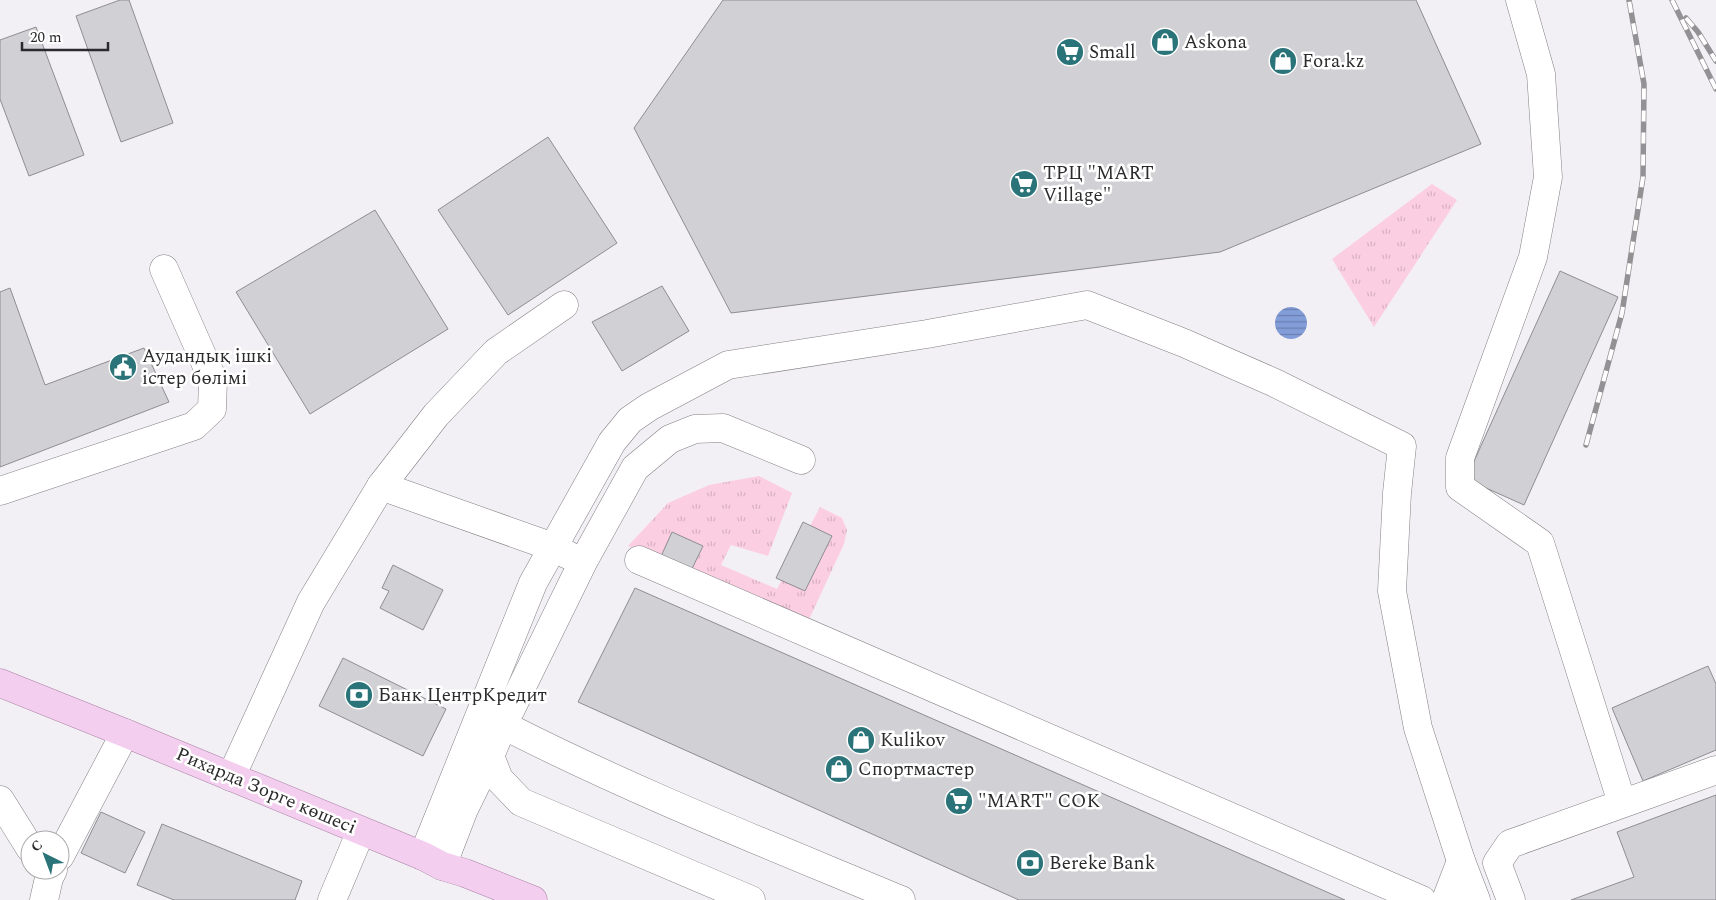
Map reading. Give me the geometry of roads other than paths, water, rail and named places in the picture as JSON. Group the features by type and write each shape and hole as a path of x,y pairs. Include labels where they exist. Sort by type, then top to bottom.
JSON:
{"main road":[{"name":"Рихарда Зорге көшесі","path":"0,683 432,861 533,900"}],"street":[{"path":"1520,0 1541,74 1548,177 1533,257 1460,458 1460,487 1540,543 1622,803"},
{"path":"0,491 194,426 212,409 213,380 164,269"},
{"path":"231,777 311,602 381,486 436,415 496,352 564,305"},
{"path":"432,861 533,583 612,442 630,420 649,407 728,365 927,334 1087,305 1184,343 1275,383 1402,446 1397,493 1392,591 1418,728 1461,861 1476,900"},
{"path":"432,861 464,810 495,767 503,725 583,562 635,468 670,439 695,429 723,428 801,460"},
{"path":"381,486 553,548 583,562"},
{"path":"640,560 1422,900"},
{"path":"503,725 554,751 709,820 901,900"},
{"path":"70,837 125,733"},
{"path":"495,767 522,802 751,900"},
{"path":"1511,900 1497,862 1510,844 1716,770"},
{"path":"0,800 20,832"},
{"path":"332,900 361,831"},
{"path":"1446,900 1461,861"}],"water":[{"path":"1291,307 1297,308 1302,312 1306,317 1306,329 1302,334 1297,338 1291,339 1285,338 1280,334 1276,329 1275,323 1276,317 1280,312 1285,308"}],"railway":[{"path":"1586,445 1622,313 1643,177 1644,84 1629,0"},
{"path":"1672,0 1716,89"},
{"path":"1686,18 1698,32 1716,61"}],"place":[{"name":"Askona","path":"1165,42"},
{"name":"Small","path":"1070,52"},
{"name":"Fora.kz","path":"1283,61"},
{"name":"ТРЦ \"MART Village\"","path":"1024,184"},
{"name":"Аудандық ішкі істер бөлімі","path":"123,367"},
{"name":"Банк ЦентрКредит","path":"359,695"},
{"name":"Kulikov","path":"861,740"},
{"name":"Спортмастер","path":"839,769"},
{"name":"\"MART\" СОК","path":"959,801"},
{"name":"Bereke Bank","path":"1030,863"}]}
